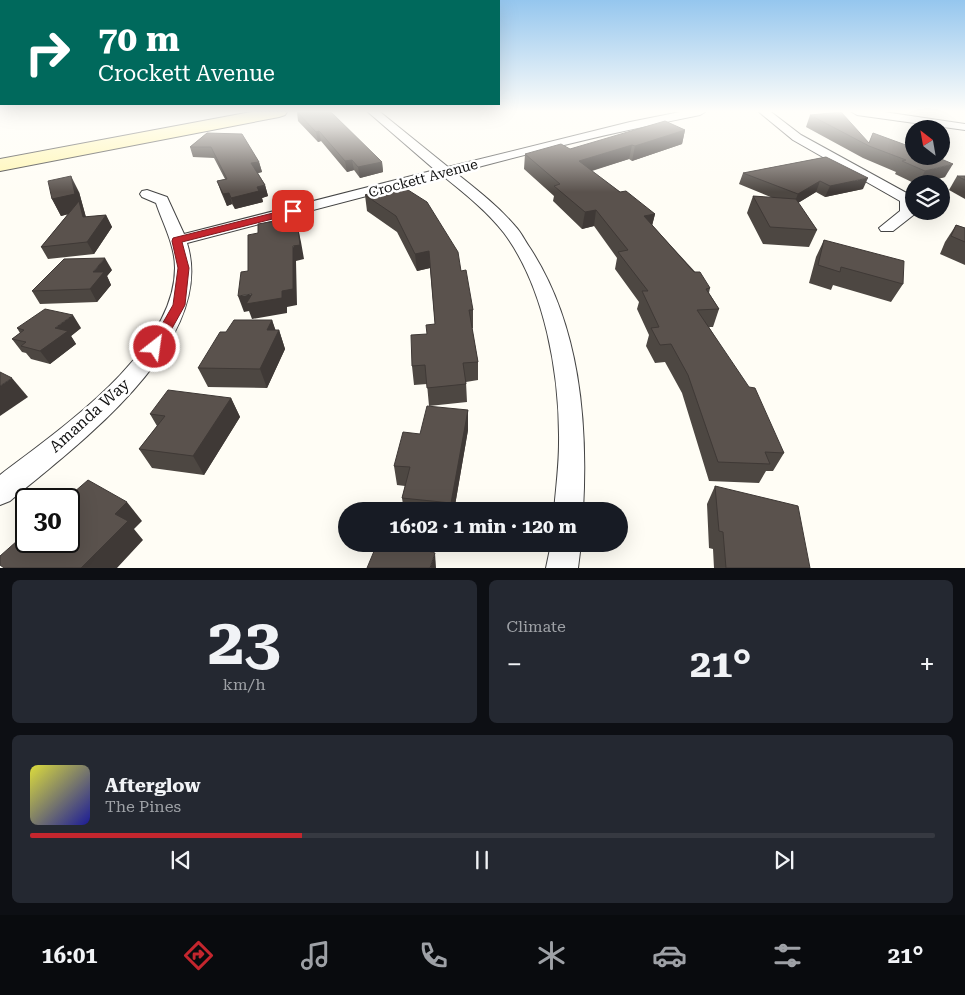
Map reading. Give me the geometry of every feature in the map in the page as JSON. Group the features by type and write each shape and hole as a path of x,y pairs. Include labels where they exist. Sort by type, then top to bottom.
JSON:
{"main road":[{"path":"0,156 97,139"},
{"path":"0,165 139,139"}],"street":[{"path":"406,139 477,196 510,230 536,272 556,323 567,382 572,442 569,502"},
{"name":"Crockett Avenue","path":"177,241 577,139"},
{"path":"801,139 885,184 907,199 908,213 887,228"},
{"name":"Amanda Way","path":"0,492 104,406 126,384 155,347 179,305 184,268 177,241 162,200 147,194"},
{"path":"562,568 565,552"}],"building":[{"path":"200,139 245,139 259,162 251,163 265,185 257,187 259,191 231,198 229,193 223,194 217,181 227,179 211,147 190,147"},
{"path":"326,139 358,139 382,162 358,167 352,160 345,161"},
{"path":"606,139 658,139 579,161 620,192 626,191 655,214 644,216 694,272 700,272 710,288 706,289 719,309 697,310 749,387 755,388 784,453 765,452 770,464 718,462 688,375 671,344 660,345 651,328 659,327 642,291 648,291 618,252 628,250 596,210 585,212 554,186 560,184 525,154 561,144 570,149"},
{"path":"855,139 865,139 869,143 871,139 888,139 905,145 905,160"},
{"path":"826,157 868,178 830,186 820,181 798,194 743,173"},
{"path":"911,165 949,165 925,171"},
{"path":"71,176 75,194 52,199 48,181"},
{"path":"957,176 965,176 965,180"},
{"path":"397,183 427,202 458,252 461,271 466,270 473,310 469,310 478,362 463,363 466,384 427,388 425,365 412,366 411,335 427,334 426,325 435,324 429,251 415,254 396,216 365,195"},
{"path":"753,196 796,199 817,230 770,227"},
{"path":"79,201 83,217 106,215 87,242 41,247"},
{"path":"287,219 288,230 298,228 300,245 293,246 293,289 282,291 282,298 246,304 252,294 238,296 241,272 248,271 248,235 258,233 258,224"},
{"path":"956,225 965,228 965,242 951,236"},
{"path":"824,240 904,261 903,284 841,267 840,272 818,265"},
{"path":"105,258 93,272 104,272 90,289 32,291 64,259"},
{"path":"45,309 73,315 55,328 68,331 40,351 21,346 26,342 12,339 24,330 17,328"},
{"path":"234,320 272,320 267,330 279,330 260,369 198,368 220,332 226,332"},
{"path":"0,372 12,378 0,386"},
{"path":"168,390 231,398 193,456 139,449 165,416 150,414"},
{"path":"427,406 468,410 451,502 402,498 410,467 394,466 403,432 420,434"},
{"path":"88,480 127,502 115,514 128,521 81,568 4,568 0,565 0,556 15,543 15,553 80,553 79,488"},
{"path":"715,486 798,506 810,568 726,568 723,532 719,531"},
{"path":"374,552 435,553 430,568 367,568"}],"route":[{"path":"155,347 179,305 184,268 177,241 293,211"}]}
